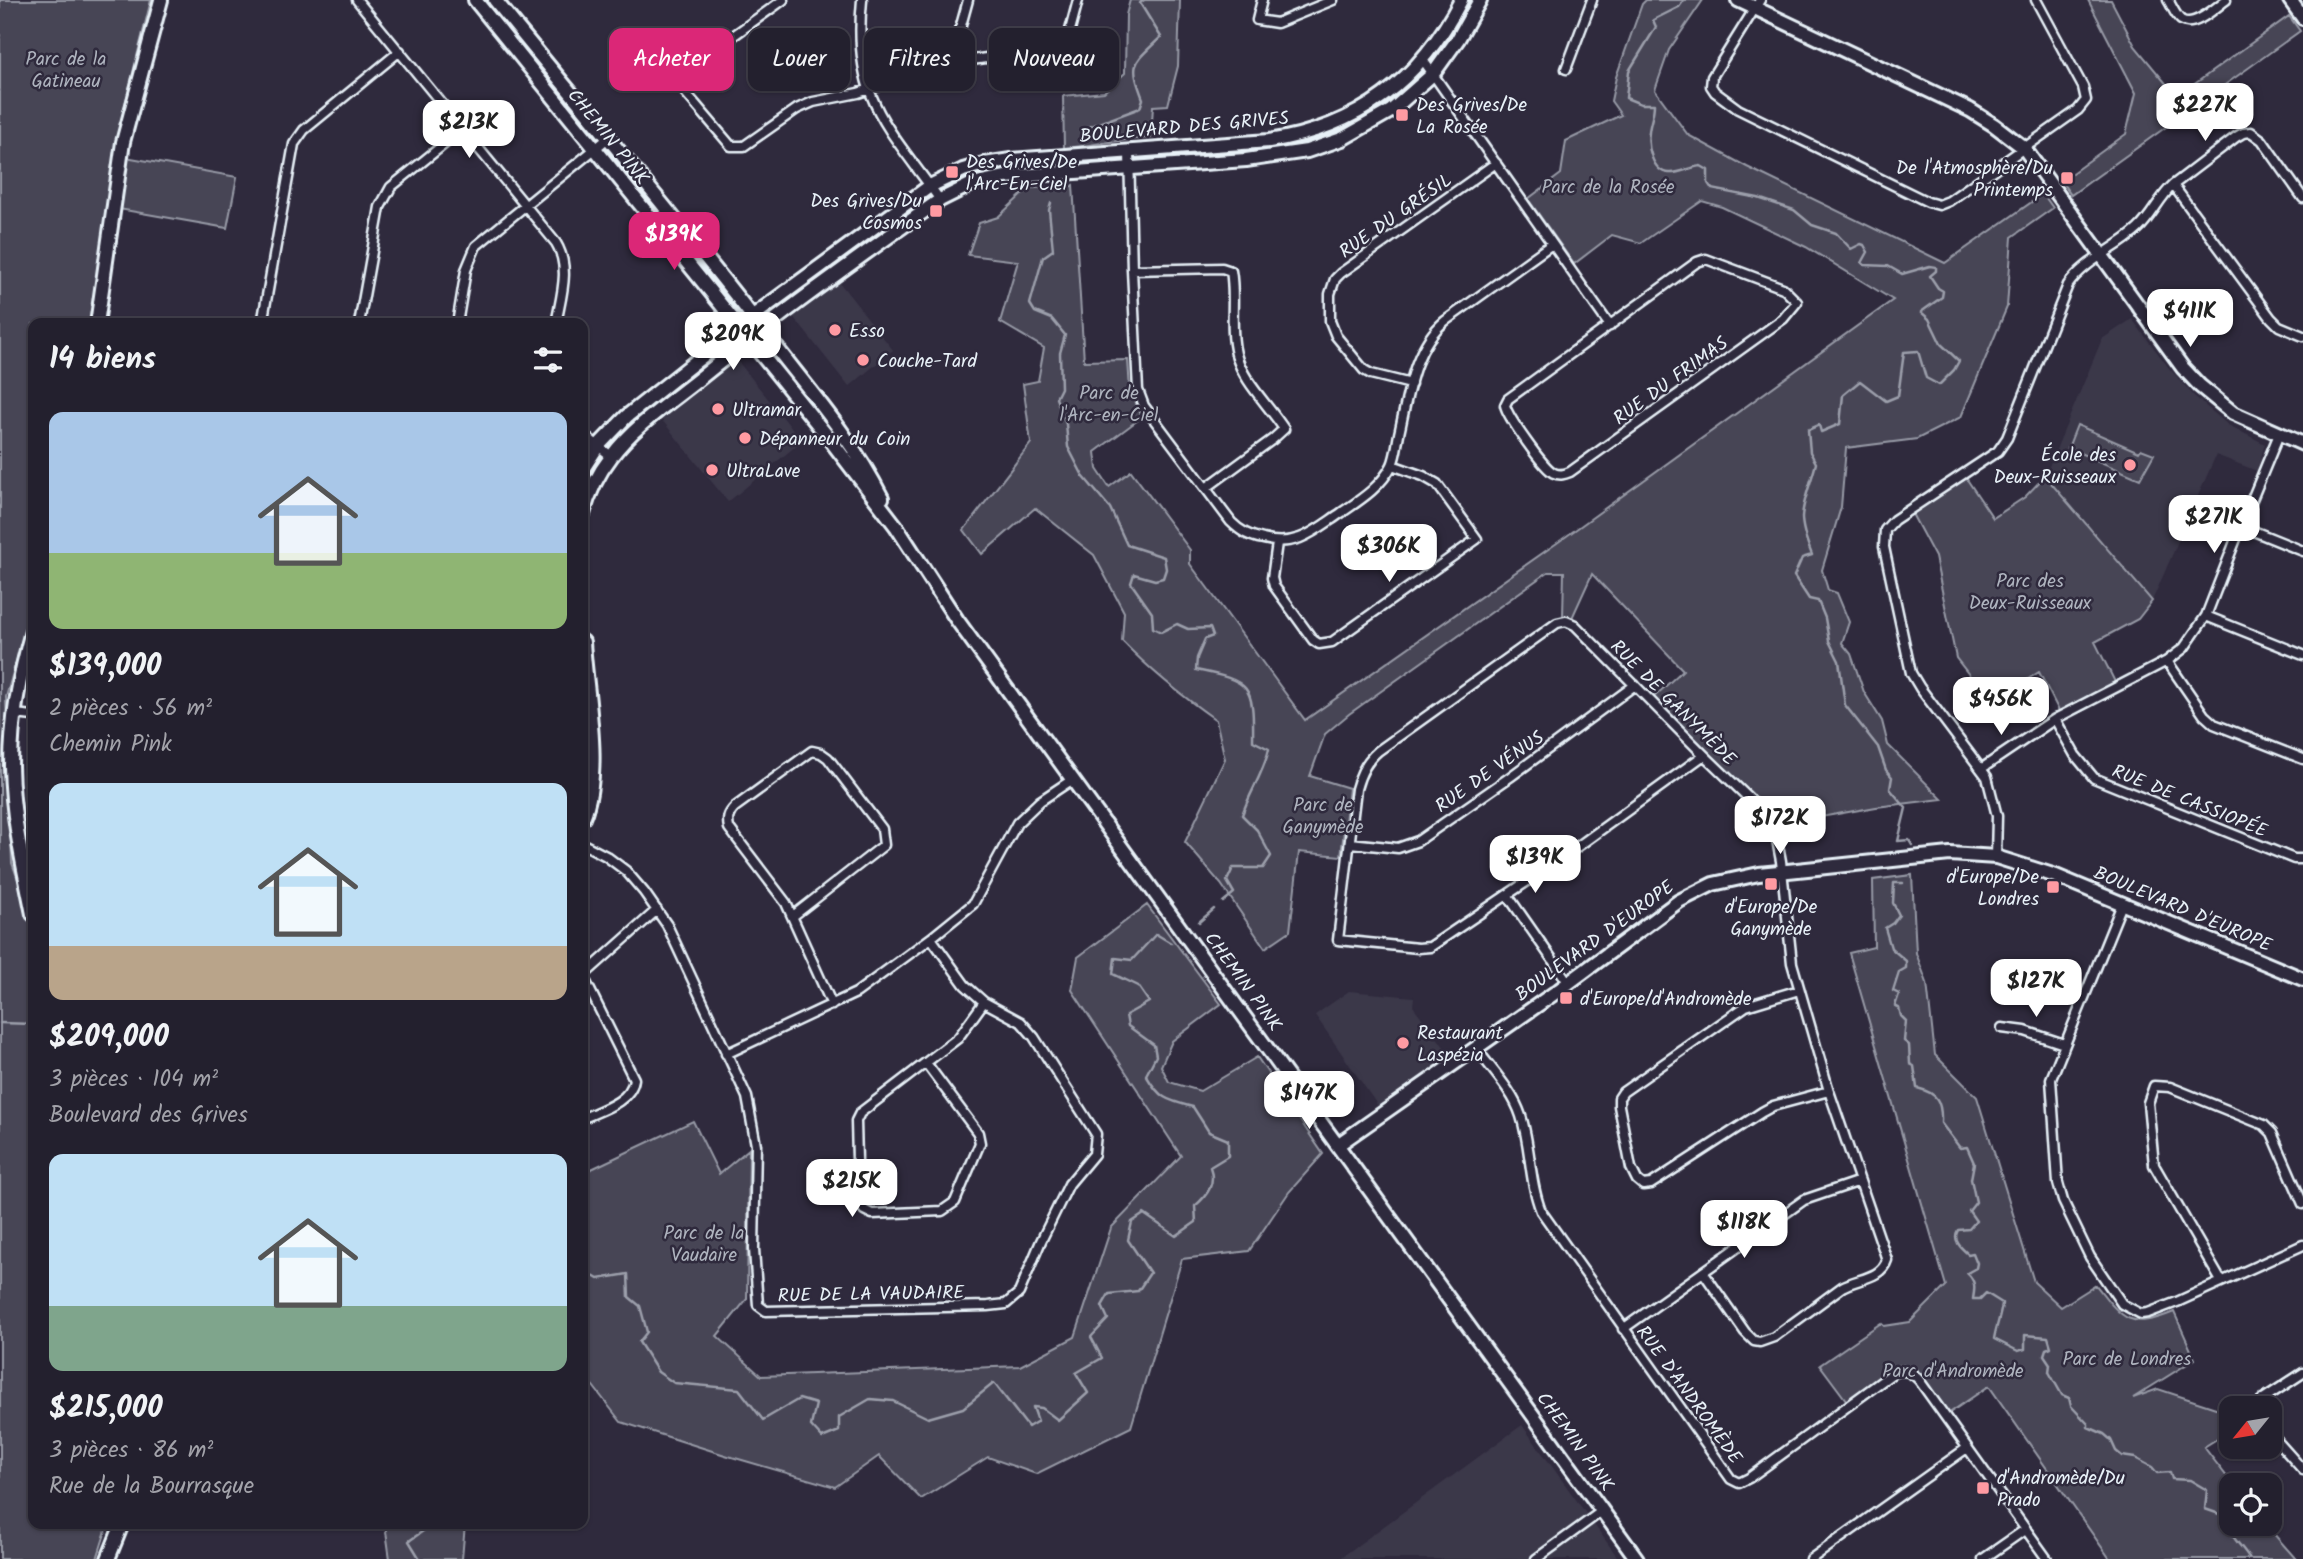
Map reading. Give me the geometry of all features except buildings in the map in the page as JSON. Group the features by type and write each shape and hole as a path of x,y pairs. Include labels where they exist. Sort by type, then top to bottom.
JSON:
{"street":[{"path":"100,318 120,156 161,0"},
{"path":"357,0 556,243 564,261 564,280 557,318"},
{"name":"CHEMIN PINK","path":"475,0 749,338 896,526 957,620 1637,1559"},
{"name":"CHEMIN PINK","path":"495,0 753,316 848,438 869,472 896,526"},
{"path":"783,0 690,67 682,77 685,92 726,142 731,146 744,146 803,105 864,91"},
{"path":"860,0 859,46 864,70"},
{"path":"960,28 968,0"},
{"path":"975,61 1058,48 1066,43 1078,0"},
{"path":"1262,0 1257,20 1277,23 1333,0"},
{"name":"BOULEVARD DES GRIVES","path":"588,461 598,446 627,416 739,326 946,177 984,164 1011,160 1256,143 1303,134 1331,125 1369,106 1397,85 1423,60 1443,34 1461,0"},
{"name":"BOULEVARD DES GRIVES","path":"588,498 593,482 611,456 665,406 762,328 940,200 972,184 1004,177 1246,160 1319,147 1342,139 1391,111 1433,74 1458,39 1480,0"},
{"path":"1566,69 1592,0"},
{"path":"1738,0 1758,4 1970,110 2024,148 2183,368 2200,386 2233,412 2303,444"},
{"path":"1758,4 1711,81 1714,93 1738,109 1934,204 1949,201 2078,110 2086,100 2083,87 2036,0"},
{"path":"2168,0 2179,19 2185,22 2199,20 2226,0"},
{"path":"2290,0 2303,18"},
{"path":"263,318 294,144 304,130 400,51"},
{"path":"1423,60 1610,326"},
{"path":"868,91 888,130 940,200"},
{"path":"360,318 384,197 391,187 463,130"},
{"path":"1996,857 1997,816 1991,786 1911,673 1883,539 1885,530 1894,520 1992,457 2003,445 2068,285 2079,272 2140,227 2164,193 2173,185 2243,133 2251,132 2262,140 2303,198"},
{"path":"458,318 466,270 476,246 607,139"},
{"path":"1129,152 1138,390 1144,405 1231,522 1248,536 1277,543 1292,542 1307,536 1367,495 1392,465 1411,384 1426,342 1437,328 1552,244"},
{"name":"RUE DU GRÉSIL","path":"1411,384 1371,374 1358,365 1332,329 1331,286 1340,273 1496,163"},
{"path":"2173,185 2271,318 2279,326 2303,336"},
{"name":"RUE DU FRIMAS","path":"1706,259 1783,288 1797,302 1783,318 1582,464 1564,475 1557,474 1547,468 1511,418 1505,405 1512,395 1610,326 1697,262 1706,259"},
{"path":"1132,270 1222,268 1231,271 1233,335 1237,356 1246,377 1284,429 1206,488"},
{"path":"1981,769 2054,719 2167,662 2184,648 2206,617 2279,435"},
{"path":"588,438 611,456"},
{"path":"1277,543 1272,578 1278,593 1313,640 1319,643 1332,642 1476,539 1437,484 1392,465"},
{"path":"2241,526 2303,551"},
{"path":"2206,617 2303,655"},
{"name":"RUE DE GANYMÈDE","path":"1508,896 1430,947 1338,940 1358,782 1373,756 1557,623 1566,621 1575,625 1771,821 1777,837 1790,953 1799,990 1829,1091 1887,1260 1883,1270 1843,1287 1768,1340 1760,1342 1749,1337 1703,1272"},
{"path":"28,652 15,714 11,763 13,800 28,889"},
{"path":"2167,662 2204,715 2214,724 2303,759"},
{"name":"RUE DE VÉNUS","path":"1350,843 1398,848 1418,841 1635,685"},
{"path":"15,714 28,715"},
{"name":"RUE DE CASSIOPÉE","path":"2054,719 2085,768 2102,782 2294,859 2303,859"},
{"path":"588,728 593,772 588,800"},
{"path":"793,916 884,845 882,829 821,752 812,751 735,807 727,820 729,828 786,903 832,1005"},
{"path":"1568,982 1508,896 1704,755"},
{"path":"726,1054 856,993 931,938 973,904 1017,823 1040,801 1073,779"},
{"name":"RUE DE LA VAUDAIRE","path":"588,847 626,871 657,910 675,940 747,1097 756,1145 754,1250 758,1305 766,1311 1006,1304 1019,1293 1069,1184 1094,1154 1096,1134 1034,1037 1021,1022 984,1002 965,985 931,938"},
{"name":"BOULEVARD D'EUROPE","path":"1339,1144 1690,894 1726,880 1950,854 1996,857 2056,876 2303,979"},
{"path":"2122,904 2064,1044 2050,1087 2056,1174 2063,1201 2098,1271 2122,1304 2141,1314 2177,1303 2303,1245"},
{"path":"588,972 657,910"},
{"path":"588,986 634,1079 633,1089 626,1096 588,1115"},
{"path":"1799,990 1746,1006 1623,1092 1619,1098 1619,1106 1634,1174 1643,1185 1651,1184 1773,1106 1829,1091"},
{"path":"926,1063 978,1133 980,1143 955,1202 943,1211 872,1214 864,1210 858,1199 856,1121 860,1113 958,1038 984,1002"},
{"path":"2002,1028 2025,1031 2064,1044"},
{"name":"RUE D'ANDROMÈDE","path":"1476,1048 1520,1114 1541,1211 1731,1479 1739,1483 1749,1478 1899,1371 1909,1371 1919,1380 2047,1559"},
{"path":"2221,1281 2154,1166 2148,1103 2154,1087 2170,1087 2264,1125 2272,1133 2303,1204"},
{"path":"1623,1329 1804,1200 1860,1181"},
{"path":"2268,1396 2303,1373"},
{"path":"2282,1446 2303,1470"},
{"path":"1811,1559 1967,1448"},
{"path":"1536,1559 1602,1511"},
{"path":"108,1559 120,1529"},
{"path":"1983,1559 2026,1529"}],"shaded area":[{"path":"839,282 893,350 849,387 792,315"},
{"name":"École des Deux-Ruisseaux","path":"2132,319 2194,396 2228,425 2265,444 2257,471 2216,455 2152,601 2045,476 2102,339"},
{"path":"736,359 802,441 728,502 662,420"},
{"path":"1349,991 1414,997 1413,1006 1451,1056 1378,1106 1315,1015"},
{"path":"1522,1425 1619,1559 1339,1559"}],"green space":[{"name":"Parc de la Gatineau","path":"0,0 151,0 116,141 93,318 28,318 28,620 6,697 12,863 28,906 28,1529 106,1529 97,1559 0,1559"},
{"path":"1130,0 1180,0 1178,66 1168,105 1153,106 1151,138 1064,148 1063,96 1119,91 1119,78 1125,73 1126,15"},
{"path":"1646,0 1703,0 1669,50 1655,90 1688,135 1747,167 1945,263 2043,194 2053,208 2012,237 2007,307 1961,417 1917,439 1846,448 1841,507 1822,570 1828,590 1837,593 1849,622 1842,643 1851,654 1864,692 1882,721 1888,745 1942,799 1876,807 1777,825 1653,698 1683,670 1592,574 1572,618 1563,618 1564,572 1548,572 1325,734 1310,776 1349,788 1341,856 1299,852 1290,931 1265,948 1221,884 1185,842 1225,759 1216,720 1167,683 1122,641 1124,612 1094,555 1035,508 982,554 964,530 1031,443 1023,384 1038,381 1044,348 1000,322 1018,261 968,255 979,223 998,217 1029,188 1073,185 1084,361 1128,360 1130,390 1142,417 1095,452 1097,469 1109,487 1131,471 1190,550 1190,564 1305,720 1557,543 1893,300 1806,247 1722,207 1702,201 1641,243 1612,235 1574,264 1528,199 1561,174 1566,141 1621,115 1611,101 1616,77 1642,4"},
{"path":"2088,0 2111,0 2135,46 2168,86 2189,88 2289,16 2300,31 2071,195 2061,181 2126,134 2136,93"},
{"path":"120,156 237,177 227,228 113,208"},
{"path":"2077,425 2139,452 2141,449 2154,454 2140,479 2068,448"},
{"name":"Parc des Deux-Ruisseaux","path":"1964,475 1993,518 2025,497 2045,476 2152,601 2138,619 2095,642 2116,684 2060,713 2039,672 1991,703 1956,658 1935,557 1910,510"},
{"path":"1912,875 1916,953 1927,983 1935,1055 1977,1097 2034,1282 2061,1307 2096,1285 2113,1307 2137,1321 2174,1312 2195,1359 2133,1398 2158,1389 2219,1409 2219,1438 2204,1447 2224,1473 2219,1473 2219,1536 2276,1536 2296,1559 2110,1559 1989,1386 1945,1416 1919,1380 1904,1371 1849,1404 1820,1365 1881,1323 1884,1326 1910,1322 1946,1286 1849,953 1874,947 1873,880"},
{"name":"Parc de la Vaudaire","path":"1147,905 1221,1004 1172,1041 1161,1066 1169,1082 1200,1091 1257,1057 1323,1154 1289,1192 1249,1251 1182,1259 1131,1427 1036,1474 988,1457 921,1499 879,1456 835,1487 621,1422 588,1379 588,1171 693,1121 719,1174 749,1149 747,1299 717,1336 761,1376 1020,1366 1075,1337 1111,1228 1181,1156 1072,990 1078,957"},
{"path":"386,1529 465,1529 462,1559 390,1559"}],"waterway":[{"path":"1089,127 1140,108 1143,99 1136,78 1136,64 1161,37 1140,3 1144,0"},
{"path":"1684,0 1679,7 1653,20 1656,27 1629,71 1626,98 1641,104 1654,104 1649,144 1658,168 1663,172 1673,173 1701,166 1708,170 1708,183 1712,189 1758,198 1794,210 1812,225 1836,233 1851,249 1864,245 1868,252 1862,263 1865,265 1888,266 1902,274 1930,266 1936,267 1936,271 1930,276 1943,291 1942,297 1921,312 1929,319 1941,344 1959,361 1954,370 1939,385 1926,378 1918,351 1904,352 1898,396 1886,401 1860,381 1843,395 1840,424 1821,432 1819,425 1808,430 1810,452 1816,463 1802,517 1812,555 1802,558 1794,576 1809,599 1818,601 1825,618 1829,641 1839,661 1845,705 1878,747 1886,770 1892,777 1890,789 1906,808 1898,841 1909,840 1912,845"},
{"path":"1051,203 1049,210 1053,250 1043,257 1030,304 1035,312 1052,319 1065,335 1060,353 1061,388 1056,398 1066,424 1068,447 1083,476 1110,508 1127,545 1164,557 1166,569 1163,578 1155,580 1134,574 1131,583 1152,613 1153,628 1161,632 1177,624 1188,629 1210,628 1213,636 1205,639 1197,658 1196,670 1228,678 1246,689 1252,708 1253,741 1269,749 1242,815 1257,830 1271,856 1263,868 1233,868 1227,881 1234,893 1223,902"},
{"path":"1903,883 1894,883 1893,903 1899,915 1885,928 1891,948 1906,961 1906,968 1899,972 1893,991 1899,994 1895,1006 1906,1021 1904,1041 1909,1045 1910,1064 1914,1066 1917,1088 1934,1095 1939,1104 1941,1123 1960,1148 1967,1147 1974,1163 1971,1179 1976,1202 1969,1211 1976,1221 1969,1229 1958,1230 1956,1234 1958,1244 1968,1254 1973,1253 1977,1263 1976,1268 1967,1273 1974,1285 1973,1299 1980,1299 1986,1293 2002,1303 1994,1339 2018,1351 2025,1349 2025,1335 2048,1337 2051,1347 2046,1349 2044,1355 2050,1364 2049,1372 2062,1395 2069,1398 2071,1406 2088,1427 2104,1434 2122,1456 2135,1458 2152,1467 2157,1473 2170,1472 2172,1479 2190,1480 2207,1490 2205,1509 2225,1516 2231,1534 2250,1559"},
{"path":"1199,922 1214,909"},
{"path":"588,1273 598,1279 628,1274 629,1297 640,1306 647,1332 639,1342 658,1372 674,1383 739,1389 763,1420 799,1399 816,1404 811,1426 822,1438 839,1431 839,1417 870,1399 893,1401 928,1418 963,1408 994,1383 1028,1427 1038,1421 1033,1407 1042,1408 1058,1420 1088,1393 1076,1373 1102,1358 1091,1337 1108,1319 1102,1306 1109,1294 1138,1291 1150,1273 1128,1240 1132,1222 1144,1214 1176,1236 1196,1222 1195,1206 1204,1198 1211,1183 1210,1167 1228,1156 1228,1140 1209,1132 1193,1107 1165,1097 1151,1083 1146,1075 1156,1056 1154,1045 1128,1026 1126,1015 1149,1002 1138,986 1113,974 1115,958 1132,960 1156,934 1171,943"},
{"path":"0,1023 28,1024"},
{"path":"420,1559 409,1541 426,1529"}],"place":[{"name":"Des Grives/De La Rosée","path":"1402,115"},
{"name":"Des Grives/De l'Arc-En-Ciel","path":"952,172"},
{"name":"De l'Atmosphère/Du Printemps","path":"2067,178"},
{"name":"Des Grives/Du Cosmos","path":"936,211"},
{"name":"Esso","path":"835,330"},
{"name":"Couche-Tard","path":"863,360"},
{"name":"Ultramar","path":"718,409"},
{"name":"Dépanneur du Coin","path":"745,438"},
{"name":"École des Deux-Ruisseaux","path":"2130,465"},
{"name":"UltraLave","path":"712,470"},
{"name":"d'Europe/De Ganymède","path":"1771,884"},
{"name":"d'Europe/De Londres","path":"2053,887"},
{"name":"d'Europe/d'Andromède","path":"1566,998"},
{"name":"Restaurant Laspézia","path":"1403,1043"},
{"name":"d'Andromède/Du Prado","path":"1983,1488"}],"park label":[{"name":"Parc de la Rosée","path":"1608,186"},
{"name":"Parc de l'Arc-en-Ciel","path":"1109,403"},
{"name":"Parc de Ganymède","path":"1323,815"},
{"name":"Parc de Londres","path":"2127,1358"},
{"name":"Parc d'Andromède","path":"1953,1370"}]}
